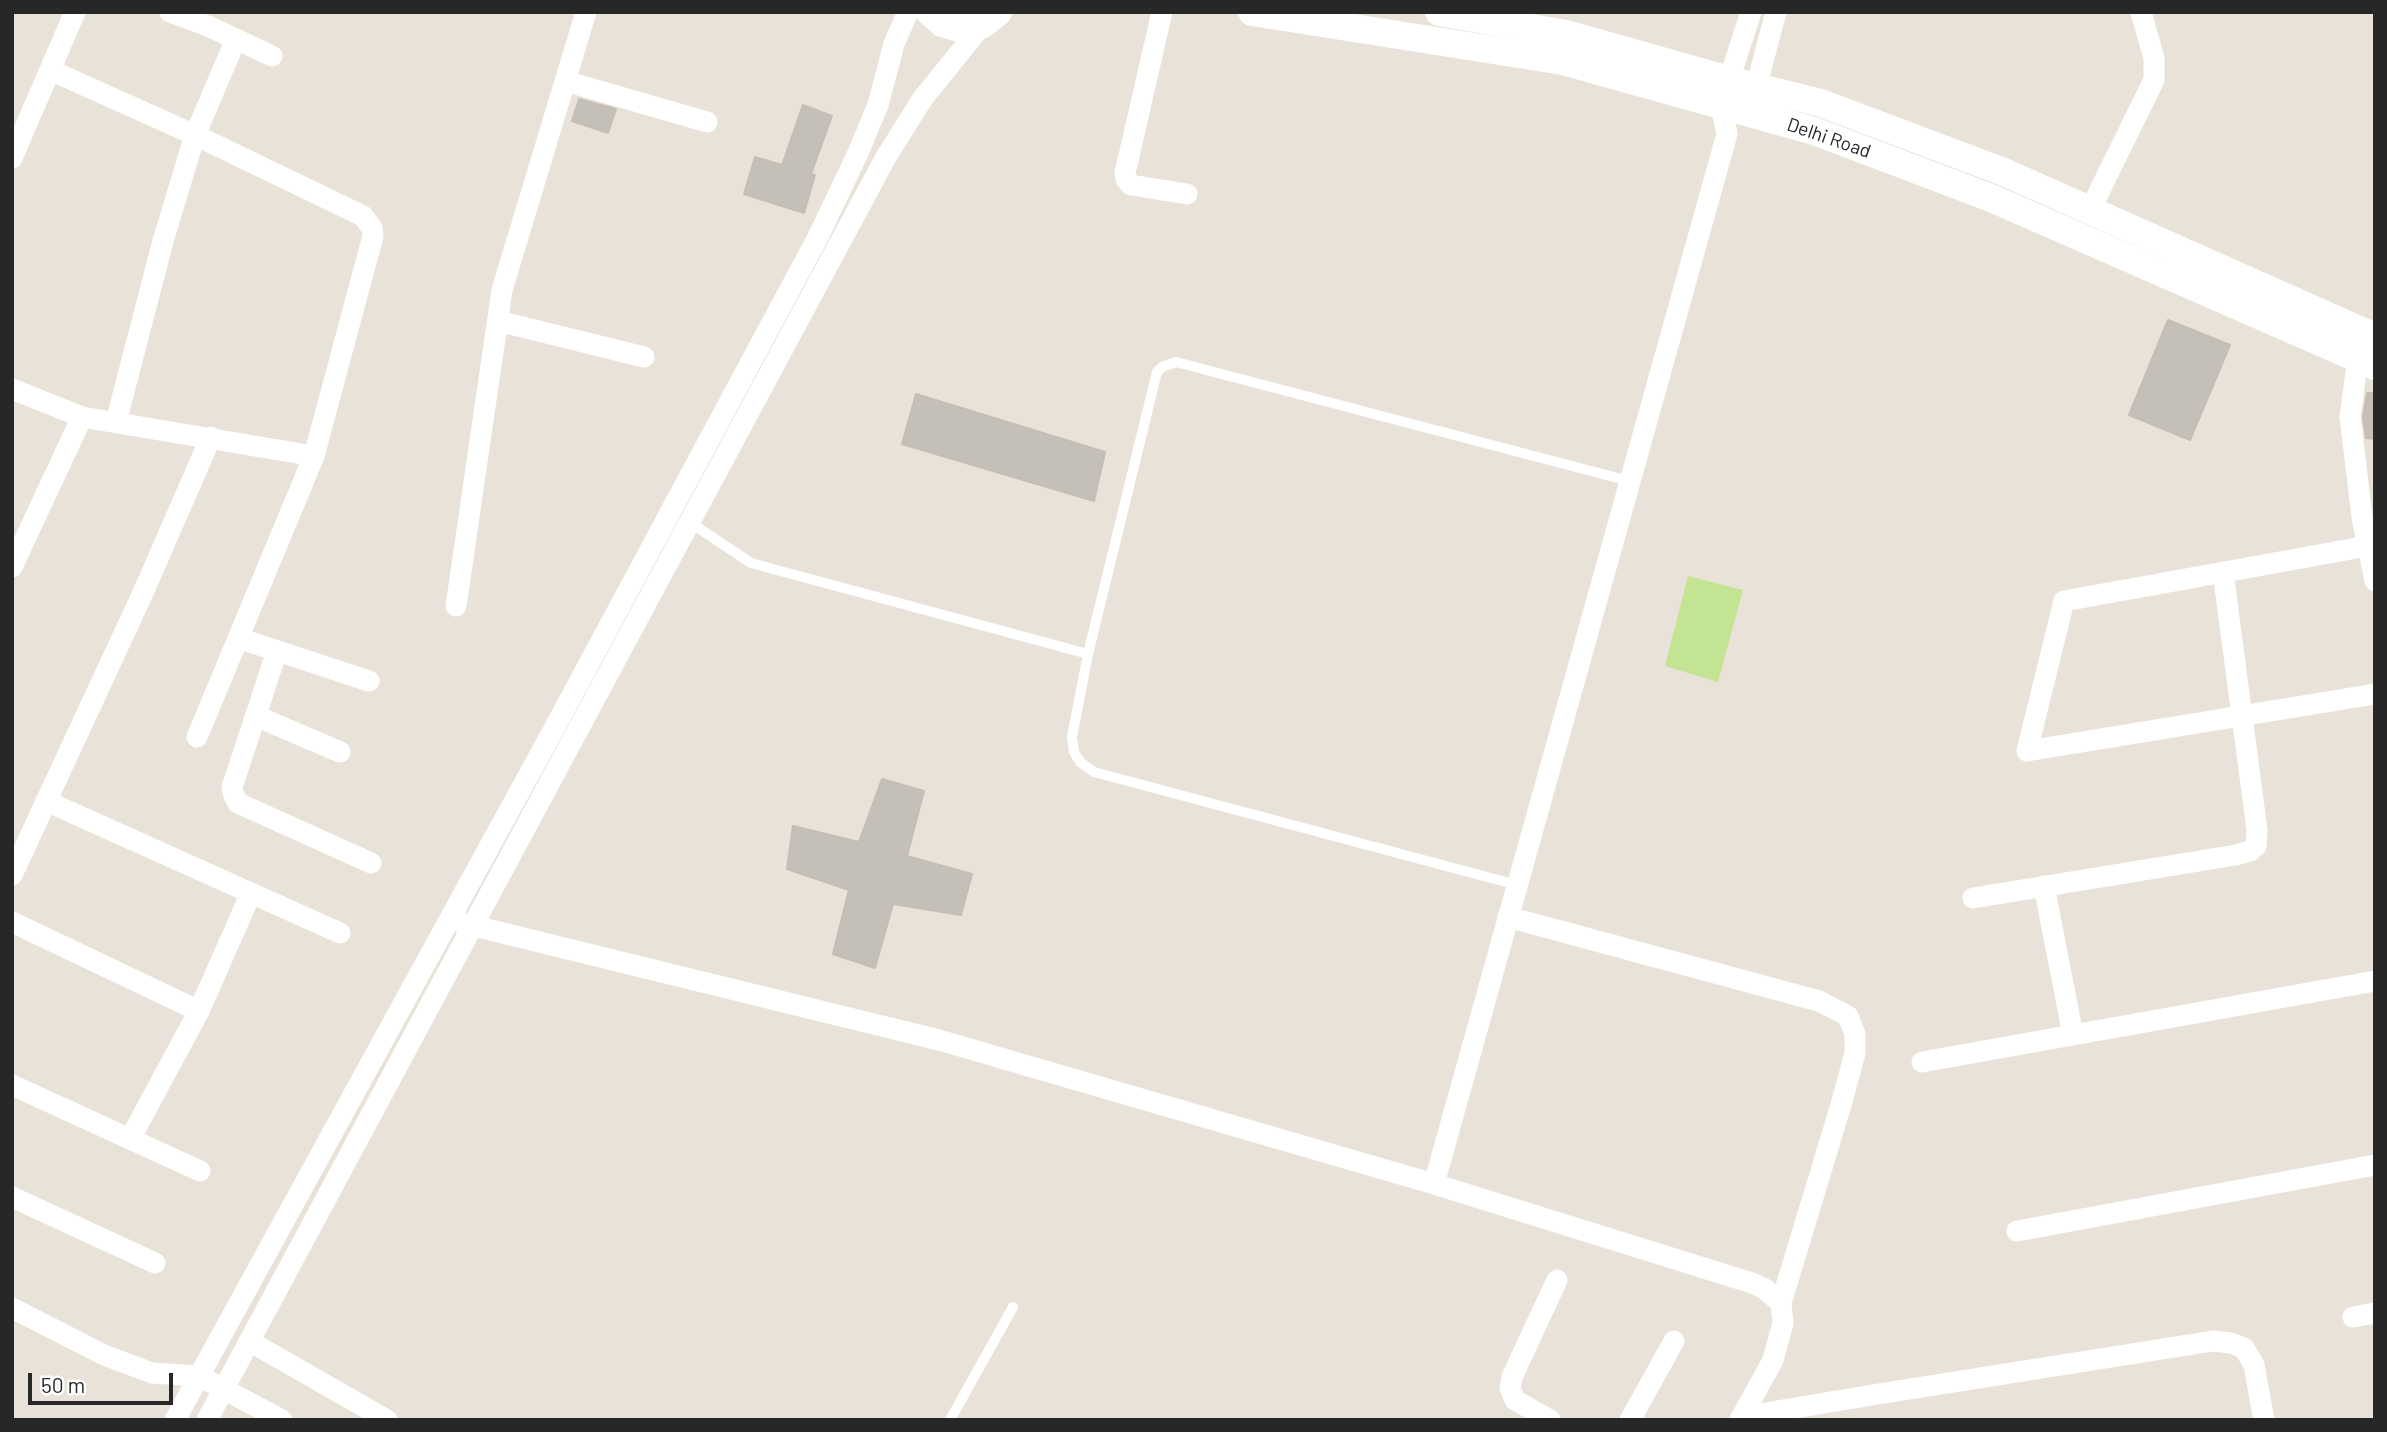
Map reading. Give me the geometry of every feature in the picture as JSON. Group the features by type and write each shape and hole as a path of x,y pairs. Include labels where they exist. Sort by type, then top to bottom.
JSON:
{"main road":[{"path":"930,12 942,23 956,27 990,18"},
{"name":"Delhi Road","path":"1252,12 1563,61 1753,99 1821,103 2004,172 2090,210 2368,348"},
{"name":"Delhi Road","path":"1438,12 1566,34 1725,93"},
{"name":"Delhi Road","path":"1753,99 1814,131 1991,198 2368,348"}],"street":[{"path":"12,158 75,12"},
{"path":"170,12 211,19 236,39 272,56"},
{"path":"456,606 502,290 586,12"},
{"path":"175,1420 555,727 818,237 878,105 894,44 908,12"},
{"path":"1162,12 1125,173 1131,185 1187,194"},
{"path":"1434,1184 1727,134 1725,93 1751,12"},
{"path":"1727,134 1753,99 1776,12"},
{"path":"2090,210 2154,80 2154,58 2140,12"},
{"path":"207,1420 886,157 923,98 990,18"},
{"path":"116,422 163,241 195,135 236,39"},
{"path":"50,70 195,135 363,216 372,228 373,236 314,456 197,737"},
{"path":"565,81 707,122"},
{"path":"498,321 644,357"},
{"path":"2368,348 2350,417 2362,517 2375,579"},
{"path":"12,389 82,416 314,456"},
{"path":"12,567 82,416"},
{"path":"12,875 142,595 211,437"},
{"path":"2368,546 2064,601 2027,751 2375,694"},
{"path":"1973,898 2236,855 2256,846 2257,830 2223,572"},
{"path":"238,638 369,681"},
{"path":"277,651 232,786 234,796 238,803 371,863"},
{"path":"256,716 340,752"},
{"path":"555,727 577,735"},
{"path":"46,802 340,933"},
{"path":"2044,886 2073,1035"},
{"path":"130,1139 198,1012 251,893"},
{"path":"1508,917 1819,1001 1848,1016 1855,1034 1855,1053 1781,1303 1783,1323 1773,1360 1741,1419"},
{"path":"449,920 939,1040 1434,1184 1752,1283 1765,1289 1781,1303"},
{"path":"12,922 198,1012"},
{"path":"1922,1062 2375,981"},
{"path":"12,1085 200,1171"},
{"path":"2017,1231 2375,1165"},
{"path":"12,1197 155,1263"},
{"path":"1550,1420 1515,1400 1510,1388 1512,1377 1557,1280"},
{"path":"12,1308 104,1356 152,1373 199,1376 282,1420"},
{"path":"2353,1317 2375,1313"},
{"path":"249,1341 387,1420"},
{"path":"1630,1420 1674,1341"},
{"path":"1741,1419 1885,1392 2213,1341 2244,1348 2254,1365 2264,1420"}],"lane":[{"path":"1517,885 1094,772 1080,762 1074,752 1072,737 1088,654 1157,372 1176,362 1629,481"},
{"path":"691,523 751,563 1088,654"},
{"path":"950,1420 1013,1307"}],"green space":[{"path":"1688,576 1743,590 1718,682 1665,666"}],"building":[{"path":"579,99 616,109 608,133 572,121"},
{"path":"803,105 832,116 811,174 815,175 804,213 744,194 755,157 782,165"},
{"path":"2168,320 2230,345 2190,440 2129,415"},
{"path":"2367,393 2375,393 2375,439 2366,438 2363,417"},
{"path":"916,394 1105,452 1094,501 902,444"},
{"path":"882,779 924,791 907,856 972,874 961,915 893,904 875,968 833,954 849,890 787,869 793,826 859,842"}]}
